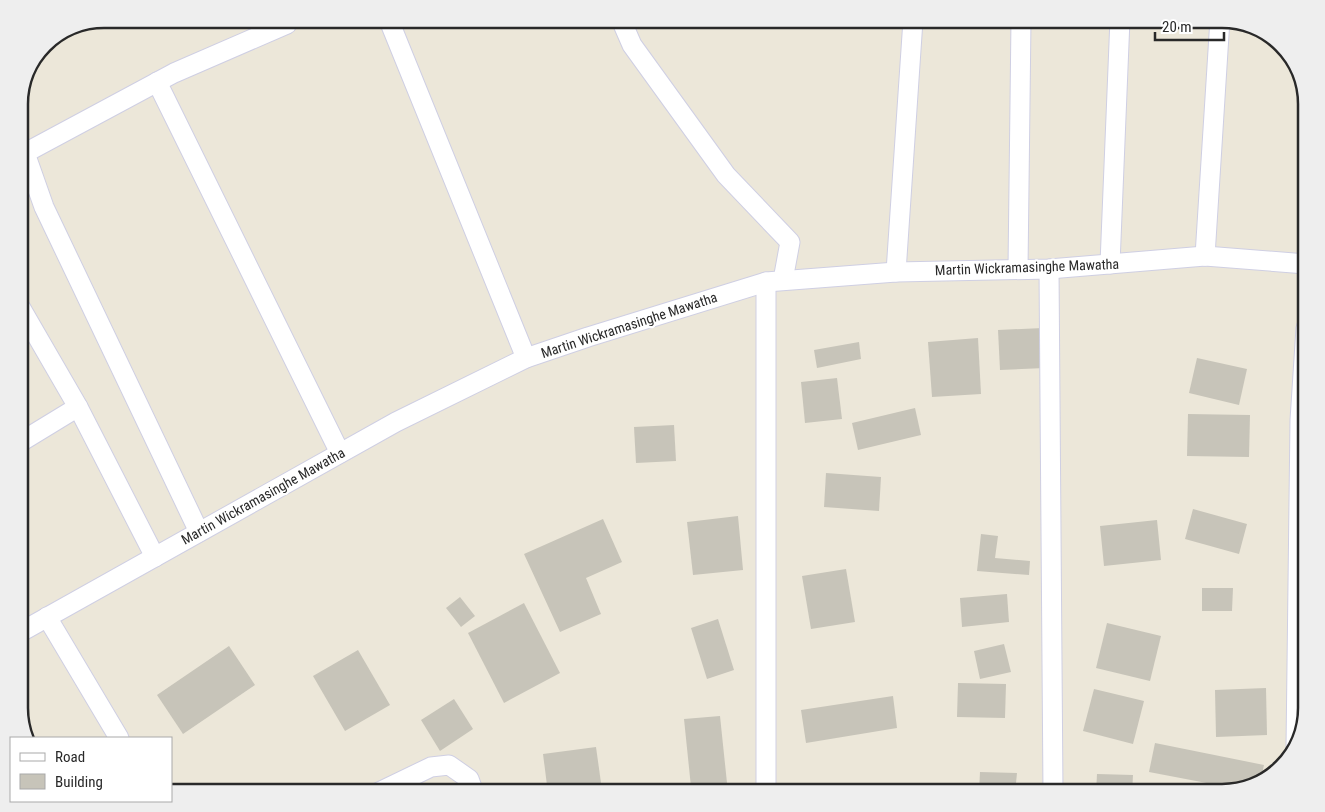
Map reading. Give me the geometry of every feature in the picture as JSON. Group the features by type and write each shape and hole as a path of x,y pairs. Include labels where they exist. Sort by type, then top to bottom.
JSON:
{"street":[{"path":"28,145 174,73 278,28"},
{"path":"392,28 526,358"},
{"path":"625,28 632,45 726,175 790,242 774,281 766,784"},
{"path":"896,272 912,28"},
{"path":"1018,270 1021,28"},
{"path":"1110,264 1120,28"},
{"path":"1205,256 1219,28"},
{"path":"157,82 340,453"},
{"path":"28,164 44,207 199,532"},
{"name":"Martin Wickramasinghe Mawatha","path":"28,628 396,422 526,358 588,337 774,281 896,272 1049,269 1205,256 1297,263"},
{"path":"1049,269 1053,784"},
{"path":"28,321 78,407 155,557"},
{"path":"28,438 78,407"},
{"path":"1296,722 1298,599"},
{"path":"47,617 118,737"},
{"path":"396,784 431,767 449,765 469,779 471,784"}],"building":[{"path":"1043,328 1045,368 1000,370 998,330"},
{"path":"978,338 981,394 932,397 928,342"},
{"path":"859,342 861,359 817,368 814,350"},
{"path":"1197,358 1247,369 1239,405 1189,393"},
{"path":"837,378 842,419 805,423 801,382"},
{"path":"915,408 921,435 858,450 852,423"},
{"path":"1188,414 1250,415 1249,457 1187,456"},
{"path":"674,425 676,461 636,463 634,427"},
{"path":"826,473 881,477 879,511 824,507"},
{"path":"1193,509 1247,524 1239,554 1185,539"},
{"path":"738,516 743,570 693,575 687,522"},
{"path":"603,519 622,562 586,578 601,614 560,632 524,554"},
{"path":"1157,520 1161,560 1104,566 1100,526"},
{"path":"981,534 998,536 995,558 1030,561 1029,575 977,571"},
{"path":"846,569 855,622 811,629 802,576"},
{"path":"1202,588 1233,588 1232,611 1202,611"},
{"path":"1007,594 1009,622 962,627 960,598"},
{"path":"460,597 475,616 461,627 446,608"},
{"path":"524,603 560,673 504,703 468,633"},
{"path":"718,619 734,670 707,679 691,628"},
{"path":"1107,623 1161,636 1150,681 1096,668"},
{"path":"1004,644 1011,672 980,679 974,651"},
{"path":"229,646 255,685 183,734 157,695"},
{"path":"358,650 390,705 345,731 313,676"},
{"path":"958,683 1006,684 1005,718 957,717"},
{"path":"1266,688 1267,735 1216,737 1215,690"},
{"path":"1094,689 1144,701 1133,744 1083,731"},
{"path":"893,696 897,728 806,743 801,710"},
{"path":"454,699 473,729 440,751 421,720"},
{"path":"720,716 727,783 691,784 684,719"},
{"path":"1155,743 1264,765 1262,773 1260,774 1251,779 1232,784 1212,784 1149,772"},
{"path":"596,747 601,784 547,784 543,754"},
{"path":"980,772 1017,773 1016,784 979,784"},
{"path":"1097,774 1133,775 1132,784 1096,784"}]}
